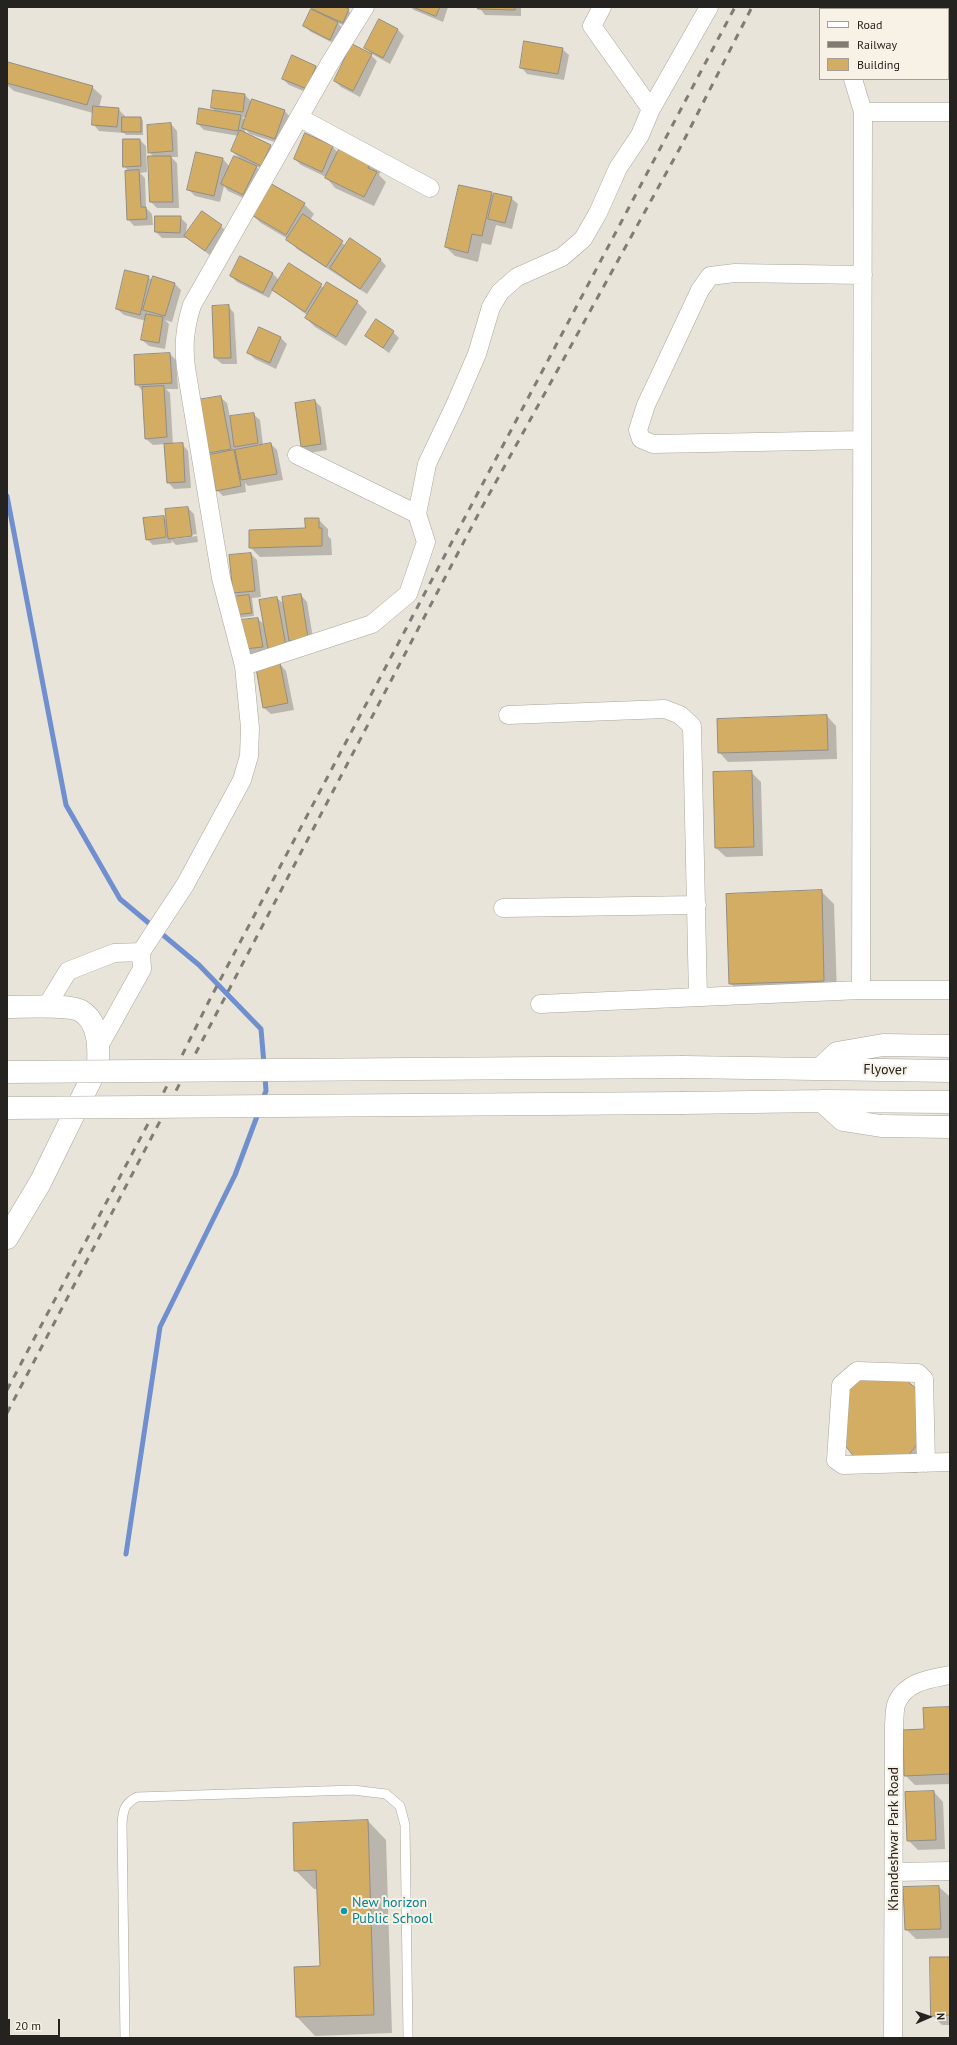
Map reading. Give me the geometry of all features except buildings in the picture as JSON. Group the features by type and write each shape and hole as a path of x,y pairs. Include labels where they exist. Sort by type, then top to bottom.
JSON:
{"main road":[{"path":"7,1007 46,1007 81,1011 93,1024 99,1046 98,1065 40,1183 7,1238"},
{"path":"820,1069 837,1053 882,1045 950,1046"},
{"name":"Flyover","path":"7,1072 682,1067 950,1071"},
{"path":"822,1101 843,1120 881,1126 950,1127"},
{"path":"7,1108 822,1101 950,1102"}],"street":[{"path":"99,1046 142,969 143,949 185,885 242,780 249,756 250,728 244,666 221,578 183,344 186,326 192,305 330,63 365,7"},
{"path":"602,7 592,26 651,109"},
{"path":"244,666 372,624 408,594 426,542 417,514 426,464 456,405 477,354 491,308 500,292 517,276 562,258 583,239 598,213 618,168 640,135 651,109 709,7"},
{"path":"853,80 863,112 860,990"},
{"path":"863,112 950,112"},
{"path":"300,118 430,188"},
{"path":"862,275 735,273 710,276 696,297 646,404 638,430 641,439 653,444 862,440"},
{"path":"297,455 417,514"},
{"path":"508,715 665,709 680,715 692,726 698,997"},
{"path":"503,908 697,905"},
{"path":"46,1007 68,971 114,953 143,949"},
{"path":"540,1004 860,990 950,990"},
{"path":"926,1462 924,1379 918,1373 857,1371 841,1385 836,1460 843,1465 950,1462"},
{"name":"Khandeshwar Park Road","path":"893,2038 894,1724 897,1703 907,1690 920,1680 950,1675"},
{"path":"894,1872 950,1871"}],"lane":[{"path":"125,2038 122,1824 123,1811 127,1802 137,1797 353,1790 386,1794 400,1806 405,1825 408,2038"}],"waterway":[{"path":"7,496 66,805 120,899 199,965 261,1029 264,1064"},
{"path":"262,1101 266,1091 265,1076"},
{"path":"126,1554 160,1327 235,1175 259,1111"}],"railway":[{"path":"7,1390 150,1120 209,1001 735,7"},
{"path":"7,1413 481,509 680,148 752,7"}],"place":[{"name":"New horizon Public School","path":"344,1911"}]}
